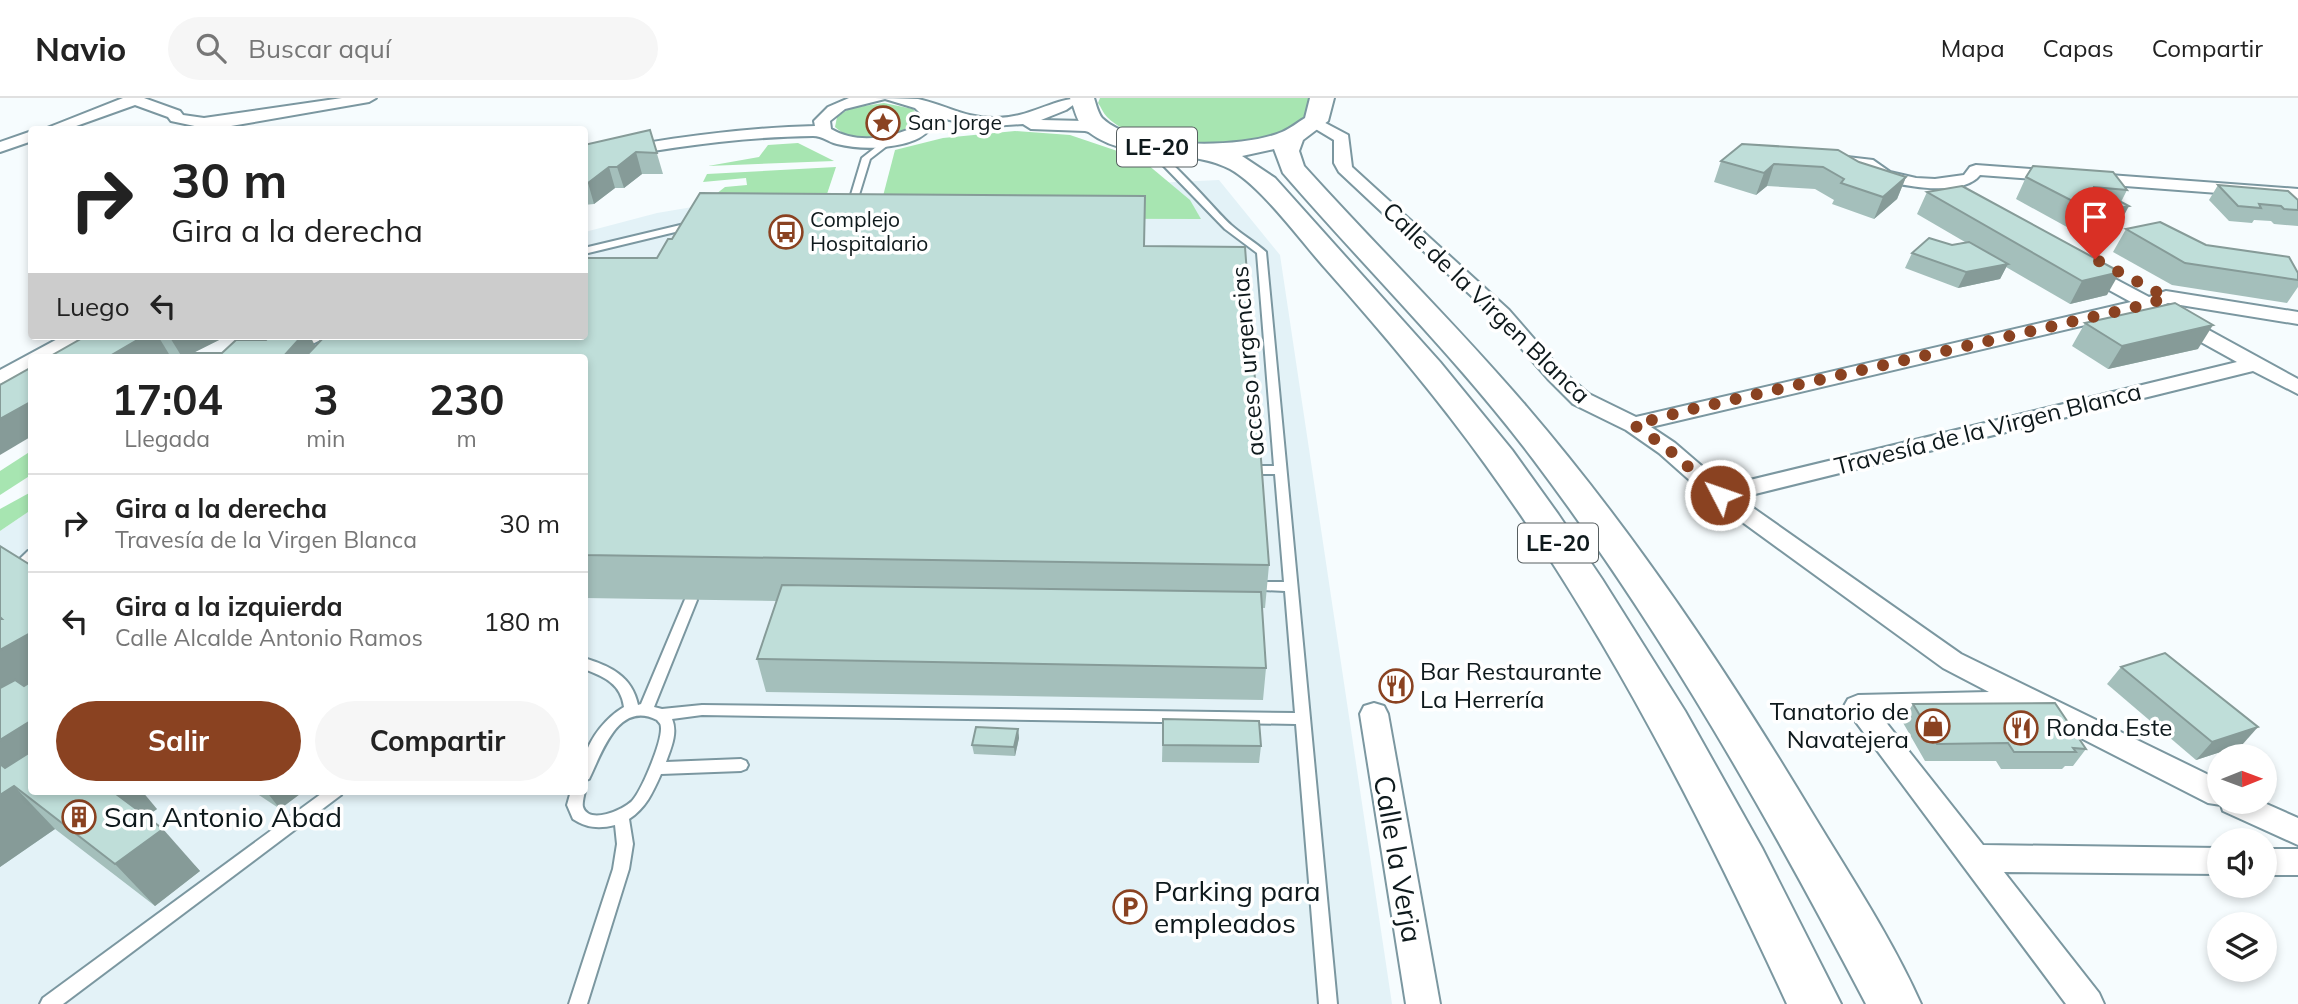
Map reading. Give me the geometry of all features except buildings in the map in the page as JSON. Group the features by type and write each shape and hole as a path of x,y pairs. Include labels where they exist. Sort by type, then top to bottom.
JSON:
{"highway":[{"name":"LE-20","path":"1082,98 1085,113 1107,131 1140,144 1174,150 1210,152 1255,147 1303,129"},
{"name":"LE-20","path":"1322,98 1321,113 1303,129 1286,151 1292,168 1492,386 1639,575 1769,780 1894,1004"},
{"name":"LE-20","path":"1210,152 1240,164 1266,184 1408,345 1499,458 1586,583 1662,710 1762,896 1814,1004"}],"street":[{"path":"156,107 184,98"},
{"path":"60,126 132,99 175,114 176,118 204,123 369,98"},
{"path":"588,145 679,128 827,114 845,104 878,98"},
{"path":"892,98 920,104 975,123 993,123 1047,113 1076,98"},
{"path":"915,134 930,121 931,115 920,104"},
{"path":"824,131 822,121 827,114"},
{"path":"588,158 650,145 781,130 824,131 839,139 854,142 888,142 915,134 1038,124 1107,131"},
{"name":"Calle de la Virgen Blanca","path":"1303,129 1342,138 1342,163 1345,169 1503,314 1555,375 1581,400 1634,425 1667,448 1720,495 1952,662 2207,788"},
{"path":"0,147 28,137"},
{"path":"1813,159 1867,163 1884,175 1956,190 1976,170 2298,194"},
{"path":"2075,255 2158,301 2298,369"},
{"path":"2158,301 2298,388"},
{"path":"1634,425 1662,416 2158,301 2298,318"},
{"path":"44,354 70,340"},
{"path":"0,378 28,362"},
{"name":"Travesía de la Virgen Blanca","path":"1720,495 2256,364"},
{"path":"2031,701 1858,706 2087,1004"},
{"name":"Calle la Verja","path":"1374,715 1423,1004"},
{"path":"2260,814 2298,831"},
{"path":"1975,858 2207,861"},
{"path":"2277,862 2298,862"}],"lane":[{"path":"854,142 866,158"},
{"path":"840,216 852,207 866,158 888,142"},
{"name":"acceso urgencias","path":"1140,144 1163,160 1247,247 1261,252 1328,1004"},
{"path":"588,250 669,234 702,223"},
{"path":"285,354 315,340"},
{"path":"0,387 28,363"},
{"path":"1256,470 1282,470"},
{"path":"0,585 28,563"},
{"path":"1264,586 1292,587"},
{"path":"639,711 691,600"},
{"path":"588,665 624,683 639,711"},
{"path":"588,766 606,727 613,720 639,711 662,715 702,710 1303,719"},
{"path":"577,795 574,805 581,817 597,823 621,817 642,799 668,728 662,715"},
{"path":"655,768 741,765"},
{"path":"49,1004 331,795"},
{"path":"578,1004 621,869 625,844 621,817"}],"shaded area":[{"path":"1219,180 1280,255 1392,1004 0,1004 0,531 28,512 28,795 588,795 588,354 284,354 310,340 588,340 588,231 657,213 734,200 839,194 900,195"}],"green space":[{"path":"1100,98 1313,98 1312,112 1305,120 1297,127 1278,135 1228,145 1200,145 1146,138 1124,129 1106,115 1098,103"},
{"path":"884,103 913,109 919,117 917,123 888,137 865,139 843,133 835,127 837,117 850,108"},
{"path":"1015,131 1070,135 1141,159 1190,200 1201,219 903,218 883,196 895,150 943,138"},
{"path":"798,143 834,161 708,166 759,157 768,145"},
{"path":"836,167 827,194 702,205 725,187 747,185 746,178 703,182 707,174"},
{"path":"28,453 28,477 0,495 0,471"},
{"path":"28,494 28,512 0,531 0,509"}],"place":[{"name":"San Jorge","path":"883,123"},
{"name":"Complejo Hospitalario","path":"786,232"},
{"name":"Bar Restaurante La Herrería","path":"1396,686"},
{"name":"Tanatorio de Navatejera","path":"1933,726"},
{"name":"Ronda Este","path":"2021,728"},
{"name":"San Antonio Abad","path":"79,817"},
{"name":"Parking para empleados","path":"1130,907"}],"route":[{"path":"1720,495 1667,448 1634,425 1662,416 2149,304 2166,297 2095,259"}]}
